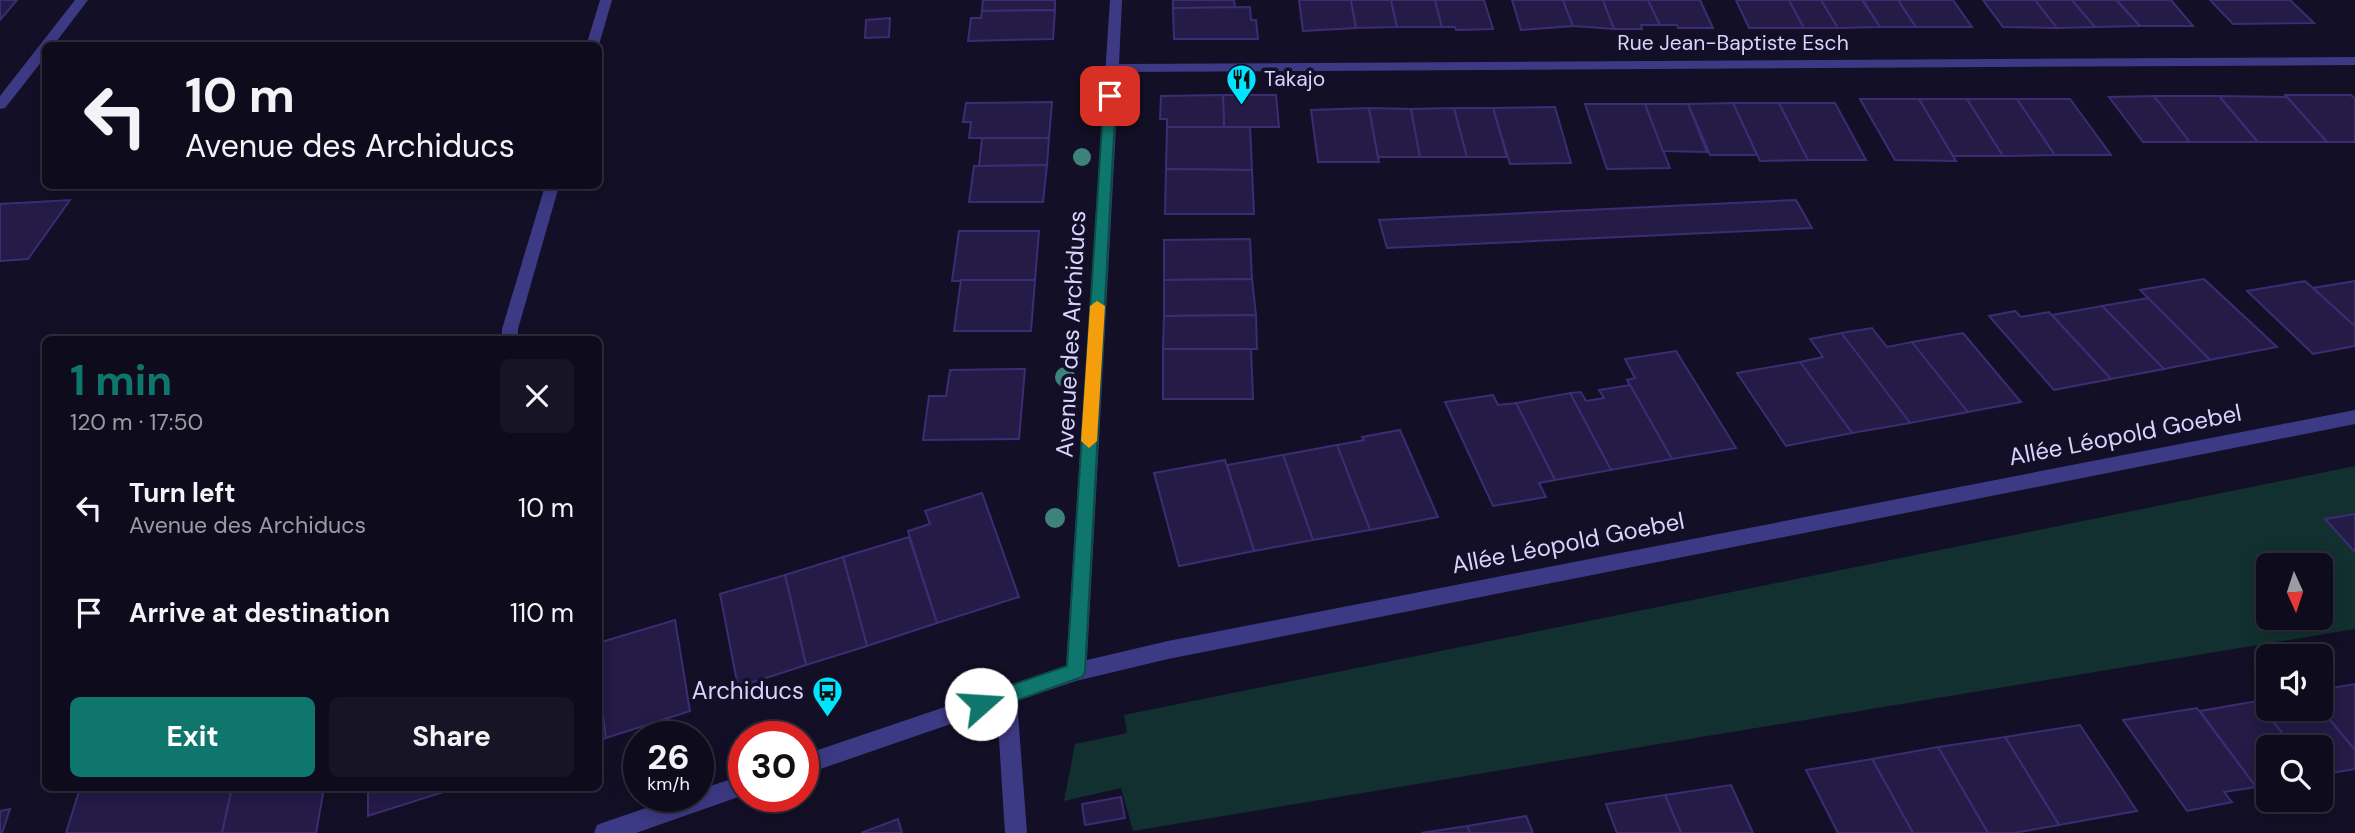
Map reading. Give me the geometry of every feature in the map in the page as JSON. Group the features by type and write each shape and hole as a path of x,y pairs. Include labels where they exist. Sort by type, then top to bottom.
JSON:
{"street":[{"path":"49,42 82,0"},
{"path":"594,42 606,0"},
{"name":"Avenue des Archiducs","path":"1076,672 1116,0"},
{"path":"0,105 42,51"},
{"name":"Rue Jean-Baptiste Esch","path":"1112,68 2355,61"},
{"path":"510,336 551,189"},
{"name":"Allée Léopold Goebel","path":"819,759 1076,672 1330,616 2355,417"},
{"path":"1006,695 1016,833"},
{"path":"605,833 728,791"}],"green space":[{"path":"2355,466 2355,514 2326,519 2355,552 2355,629 1133,831 1121,788 1064,801 1075,744 1127,733 1124,715"}],"building":[{"path":"0,0 17,0 0,20"},
{"path":"983,0 1055,0 1055,10 982,11"},
{"path":"1173,0 1234,0 1235,8 1173,8"},
{"path":"1299,0 1351,0 1356,28 1303,31"},
{"path":"1351,0 1391,0 1397,27 1356,28"},
{"path":"1391,0 1435,0 1442,27 1397,27"},
{"path":"1435,0 1484,0 1493,29 1456,30 1455,27 1442,27"},
{"path":"1512,0 1563,0 1573,26 1521,30"},
{"path":"1563,0 1603,0 1614,29 1573,26"},
{"path":"1603,0 1648,0 1660,25 1641,25 1642,29 1614,29"},
{"path":"1648,0 1700,0 1713,28 1660,25"},
{"path":"1736,0 1789,0 1804,28 1749,28"},
{"path":"1789,0 1821,0 1838,28 1804,28"},
{"path":"1821,0 1862,0 1880,27 1838,28"},
{"path":"1863,0 1898,0 1916,27 1880,27"},
{"path":"1898,0 1953,0 1972,27 1916,27"},
{"path":"1983,0 2035,0 2057,28 2003,27"},
{"path":"2035,0 2072,0 2095,27 2057,28"},
{"path":"2072,0 2116,0 2140,26 2095,27"},
{"path":"2117,0 2171,0 2193,26 2140,26"},
{"path":"2210,0 2290,0 2314,23 2233,24"},
{"path":"1250,7 1251,20 1256,20 1258,39 1174,39 1173,8"},
{"path":"1055,10 1053,39 968,41 971,18 981,18 982,11"},
{"path":"890,18 889,37 865,38 866,20"},
{"path":"1223,95 1276,95 1279,127 1224,127"},
{"path":"1223,95 1224,127 1167,127 1167,119 1160,119 1161,96"},
{"path":"2285,95 2351,95 2355,99 2355,142 2327,142"},
{"path":"2154,96 2190,142 2143,142 2109,97"},
{"path":"2154,96 2219,96 2258,142 2190,142"},
{"path":"2219,96 2287,97 2327,142 2258,142"},
{"path":"1860,99 1919,99 1956,161 1895,160"},
{"path":"1919,99 1967,99 2003,156 1953,156"},
{"path":"1967,99 2017,99 2055,155 2003,156"},
{"path":"2017,99 2070,99 2111,155 2055,155"},
{"path":"1052,102 1049,138 969,138 971,122 963,122 966,103"},
{"path":"1733,103 1779,103 1808,160 1760,161"},
{"path":"1733,103 1757,155 1710,155 1688,104"},
{"path":"1779,103 1835,103 1866,160 1808,160"},
{"path":"1585,104 1645,104 1670,168 1607,169"},
{"path":"1645,104 1688,104 1707,152 1663,151"},
{"path":"1555,107 1571,163 1510,164 1493,108"},
{"path":"1369,108 1379,162 1318,162 1311,110"},
{"path":"1369,108 1411,109 1420,157 1378,157"},
{"path":"1454,108 1467,157 1420,157 1411,109"},
{"path":"1454,108 1493,108 1507,157 1467,157"},
{"path":"1167,127 1250,127 1252,170 1166,169"},
{"path":"982,138 1049,138 1047,165 979,166"},
{"path":"1047,165 1043,202 969,202 974,166"},
{"path":"1166,169 1252,170 1254,214 1165,214"},
{"path":"70,200 28,259 0,261 0,204"},
{"path":"1796,200 1812,228 1387,248 1379,220"},
{"path":"959,231 1039,231 1035,280 952,281"},
{"path":"1250,239 1252,279 1164,280 1164,240"},
{"path":"1252,279 1256,315 1164,316 1164,280"},
{"path":"2204,279 2277,347 2210,360 2140,290"},
{"path":"961,280 1035,280 1031,331 954,331"},
{"path":"2305,281 2355,326 2355,346 2313,354 2247,291"},
{"path":"2355,281 2355,326 2313,288"},
{"path":"2148,298 2210,360 2164,369 2102,306"},
{"path":"2102,306 2164,369 2111,379 2052,315"},
{"path":"2015,311 2021,317 2049,312 2111,379 2054,390 1989,316"},
{"path":"1256,315 1257,349 1163,349 1164,316"},
{"path":"1872,328 1887,347 1912,342 1968,412 1910,423 1841,333"},
{"path":"1841,333 1910,423 1852,433 1800,362 1823,357 1810,339"},
{"path":"1963,333 2021,402 1968,412 1912,342"},
{"path":"1163,349 1251,349 1253,399 1163,399"},
{"path":"1676,351 1736,448 1672,459 1627,380 1635,378 1625,359"},
{"path":"1800,362 1852,433 1786,446 1737,373"},
{"path":"1025,369 1019,439 923,440 929,396 946,396 950,370"},
{"path":"1630,385 1672,459 1611,470 1570,393 1581,392 1586,401 1604,398 1599,390"},
{"path":"1570,393 1611,470 1555,480 1516,403"},
{"path":"1493,395 1498,405 1516,403 1555,480 1539,483 1546,497 1493,506 1445,402"},
{"path":"1400,430 1438,517 1370,530 1337,445"},
{"path":"1337,445 1370,530 1313,540 1283,455"},
{"path":"1283,455 1313,540 1254,551 1227,465"},
{"path":"1225,460 1254,551 1179,566 1154,473"},
{"path":"982,493 1019,597 937,623 908,531 930,524 925,511"},
{"path":"2355,514 2355,552 2325,519"},
{"path":"909,537 937,623 867,646 843,557"},
{"path":"843,557 867,646 806,665 785,575"},
{"path":"785,575 806,665 738,687 720,594"},
{"path":"675,620 690,711 659,721 623,721 623,733 606,738 602,707 602,642"},
{"path":"2355,684 2355,750 2331,721 2333,721 2333,688"},
{"path":"2256,701 2256,721 2273,721 2284,735 2256,735 2256,787 2200,711"},
{"path":"602,707 606,738 602,740"},
{"path":"2197,708 2256,787 2224,792 2232,802 2187,811 2123,720"},
{"path":"2273,721 2331,721 2355,750 2355,769 2333,773 2333,735 2284,735"},
{"path":"2080,725 2137,811 2059,825 2005,737"},
{"path":"2005,737 2059,825 2014,833 1988,833 1938,747"},
{"path":"1938,747 1988,833 1913,833 1872,759"},
{"path":"1872,759 1913,833 1838,833 1806,770"},
{"path":"1731,785 1753,833 1681,833 1665,795"},
{"path":"79,791 231,791 222,833 66,833"},
{"path":"231,791 323,791 316,833 222,833"},
{"path":"368,791 447,791 368,816"},
{"path":"1665,795 1681,833 1617,833 1606,804"},
{"path":"1121,797 1125,818 1085,825 1082,804"},
{"path":"10,809 2,833 0,833 0,811"},
{"path":"1526,816 1533,833 1470,833 1467,826"},
{"path":"898,819 902,833 861,833"},
{"path":"1467,826 1470,833 1421,833"}],"slow traffic":[{"path":"1089,441 1097,306"}],"place":[{"name":"Takajo","path":"1241,106"},
{"name":"Archiducs","path":"827,718"}],"route":[{"path":"981,704 1076,672 1110,96"}]}
